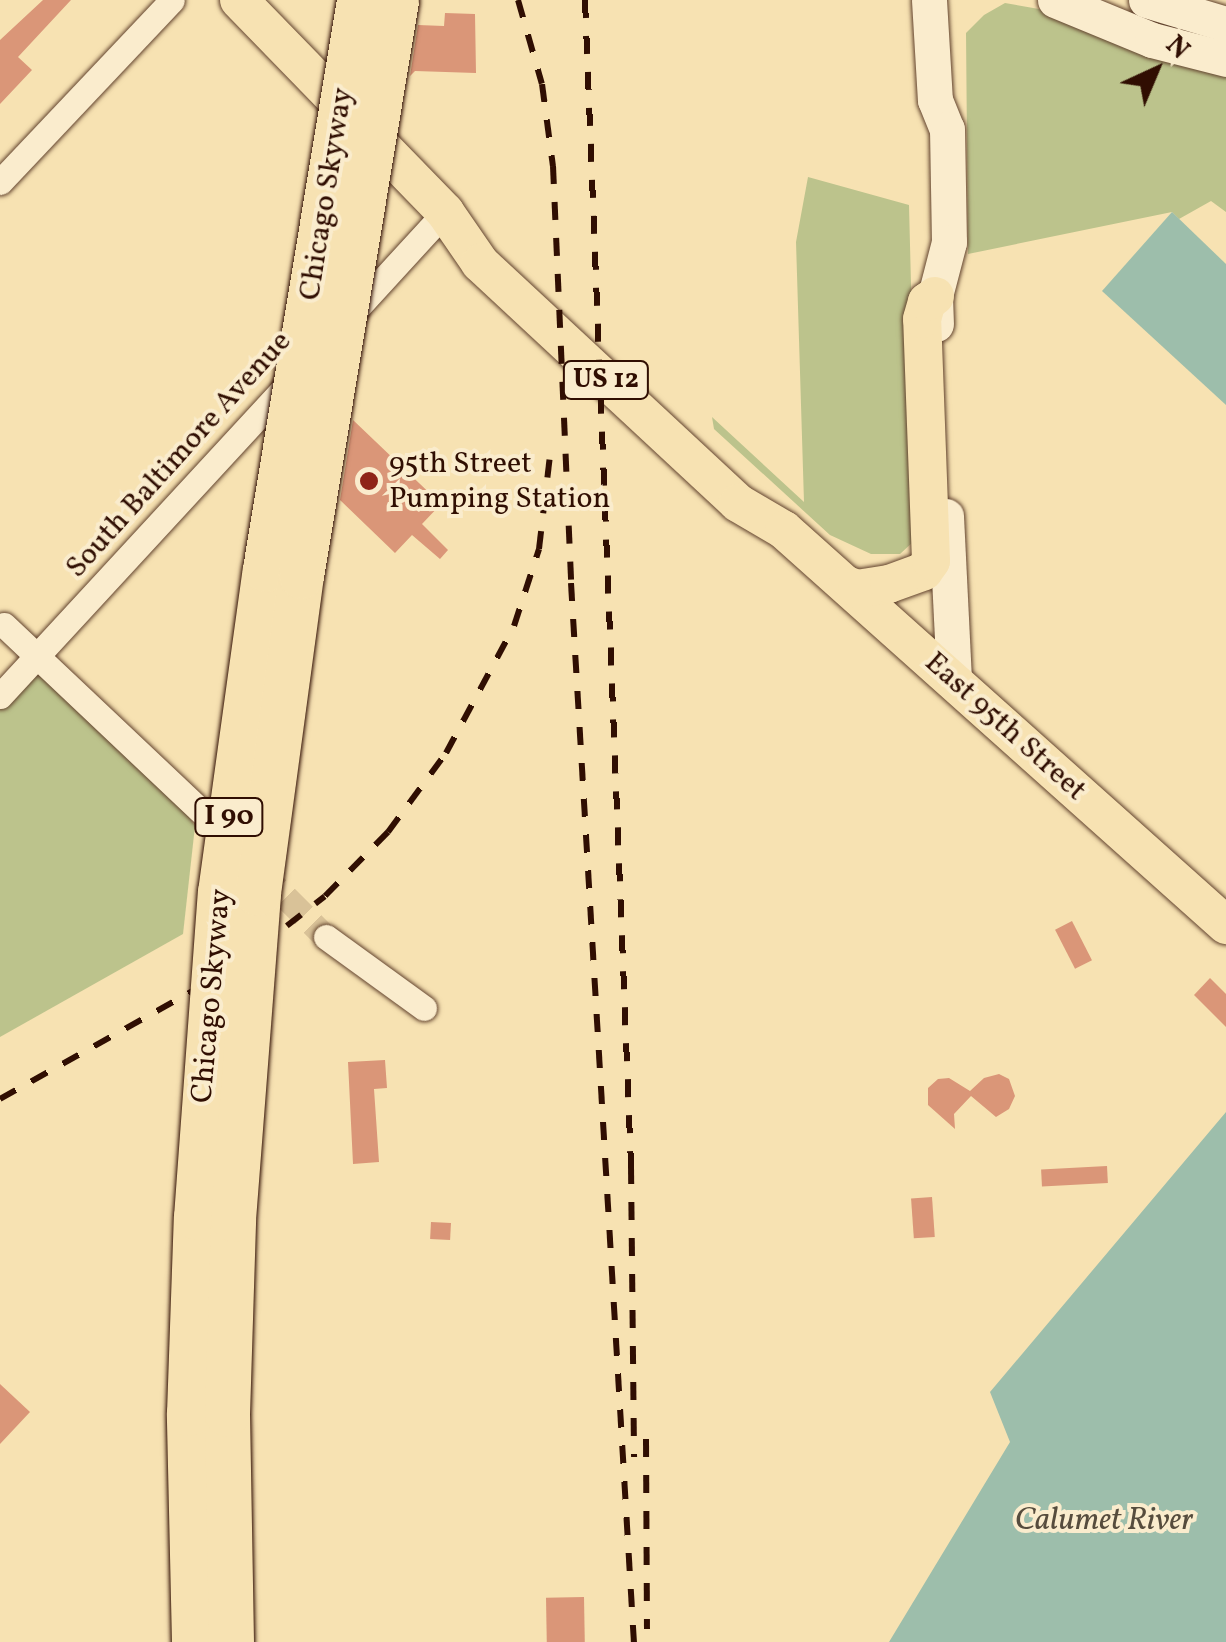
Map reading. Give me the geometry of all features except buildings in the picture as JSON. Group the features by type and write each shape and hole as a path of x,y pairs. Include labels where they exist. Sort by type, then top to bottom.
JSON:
{"highway":[{"name":"Chicago Skyway","path":"194,1642 189,1413 201,1115 217,927 265,570 359,0"},
{"name":"Chicago Skyway","path":"231,1642 227,1414 233,1219 258,892 301,576 396,0"}],"main road":[{"name":"East 95th Street","path":"239,0 445,212 494,276 738,503 784,530 1226,925"},
{"path":"929,0 935,100 927,125 930,222 938,284 954,681"},
{"path":"1056,0 1152,40 1226,59"},
{"path":"1146,0 1226,24"},
{"path":"847,585 884,586 930,566 922,319 938,284"}],"street":[{"path":"0,182 172,0"},
{"name":"South Baltimore Avenue","path":"0,696 445,212"},
{"path":"4,625 207,818"},
{"path":"326,937 424,1008"}],"green space":[{"path":"1005,3 1056,12 1226,70 1226,212 1211,201 1179,219 1172,212 968,254 966,33 984,15"},
{"path":"808,177 909,205 917,523 913,542 900,554 871,554 830,535 714,429 712,417 804,502 796,242"},
{"path":"41,666 170,789 195,826 183,934 0,1037 0,710"}],"water":[{"path":"1172,212 1226,264 1226,405 1102,291"},
{"name":"Calumet River","path":"1226,1112 1226,1642 889,1642 1010,1442 990,1392"}],"tunnel":[{"path":"260,871 326,937"}],"railway":[{"path":"518,0 542,84 553,166 571,583 634,1642"},
{"path":"585,0 631,1166 634,1457"},
{"path":"0,1099 230,970 325,896 388,832 446,753 514,626 539,549 551,447"},
{"path":"646,1439 647,1629"}],"place":[{"name":"95th Street Pumping Station","path":"369,481"}]}
